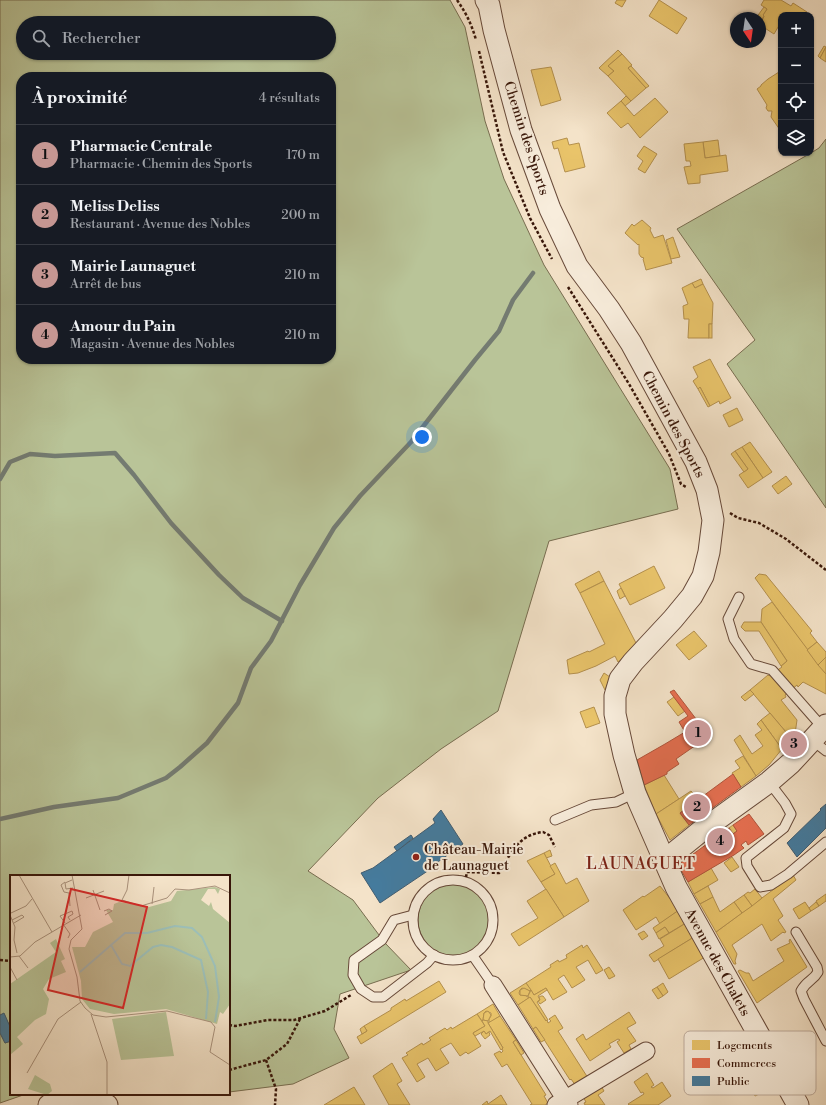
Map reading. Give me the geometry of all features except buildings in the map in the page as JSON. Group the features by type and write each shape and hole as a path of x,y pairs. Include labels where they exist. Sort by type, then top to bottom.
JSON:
{"street":[{"name":"Chemin des Sports","path":"477,0 494,30"},
{"name":"Chemin des Sports","path":"486,0 489,5 494,30 522,130 550,209 576,266 609,309 631,343 696,462 707,490 713,520 709,552 703,576 692,596 674,619 633,662 620,679 615,696 615,714 624,755 635,793 664,860"},
{"path":"664,860 701,831 769,782 822,736"},
{"name":"Avenue des Chalets","path":"664,860 676,887 757,1031"},
{"path":"493,984 563,1103 646,1051"},
{"name":"Avenue des Chalets","path":"792,1095 798,1105"},
{"path":"53,1105 107,1105"}],"lane":[{"path":"739,597 728,619 734,638 751,664 772,670 822,736"},
{"path":"769,782 785,802 791,814 784,828 746,858 747,866 760,887 771,885 788,874 826,842"},
{"path":"555,820 591,805 616,802 635,793"},
{"path":"454,880 465,882 482,891 490,904 494,918 492,933 484,946 473,956 459,961 444,960 430,954 420,943 413,930 413,915 417,901 427,889 440,882 454,880"},
{"path":"413,915 394,920 382,940 354,960 353,975 361,989 373,997 383,997 427,963 434,955"},
{"path":"796,932 817,967 817,975 805,984 801,991 826,1041"},
{"path":"473,956 493,984"}],"path":[{"path":"729,513 738,518 759,523 786,539 826,570"},
{"path":"465,882 466,872 499,873 514,848 523,839 531,834 543,832 549,835 555,847"},
{"path":"0,960 10,961"},
{"path":"230,1025 235,1026 268,1020 287,1021 301,1018 325,1011 361,989"},
{"path":"230,1070 266,1060 287,1044 301,1018"},
{"path":"266,1060 276,1089 275,1105"}],"green space":[{"path":"0,0 450,0 465,27 485,121 504,179 544,265 670,469 678,509 549,541 498,711 441,749 378,798 308,871 353,900 385,943 411,970 340,994 334,1029 349,1058 293,1084 230,1092 230,875 10,875 10,1027 4,1014 0,1015"},
{"path":"826,139 826,508 727,364 755,340 677,229 806,156 814,156 814,151 819,148"},
{"path":"454,884 474,890 484,900 490,920 484,940 474,950 454,956 434,950 424,940 418,920 424,900 434,890"},
{"path":"0,1033 5,1043 10,1041 10,1095 23,1095 0,1103"}],"waterway":[{"path":"0,819 54,807 118,798 166,778 207,743 238,703 251,668 271,641 300,585 334,528 360,496 411,442 499,331 513,300 533,273"},
{"path":"0,479 10,462 30,454 55,456 115,453 171,523 219,575 243,598 282,621"}],"place":[{"name":"Pharmacie Centrale","path":"698,733"},
{"name":"Mairie Launaguet","path":"794,744"},
{"name":"Meliss Deliss","path":"697,807"},
{"name":"Amour du Pain","path":"720,841"},
{"name":"Château-Mairie de Launaguet","path":"416,857"}],"district":[{"name":"LAUNAGUET","path":"641,863"}]}
